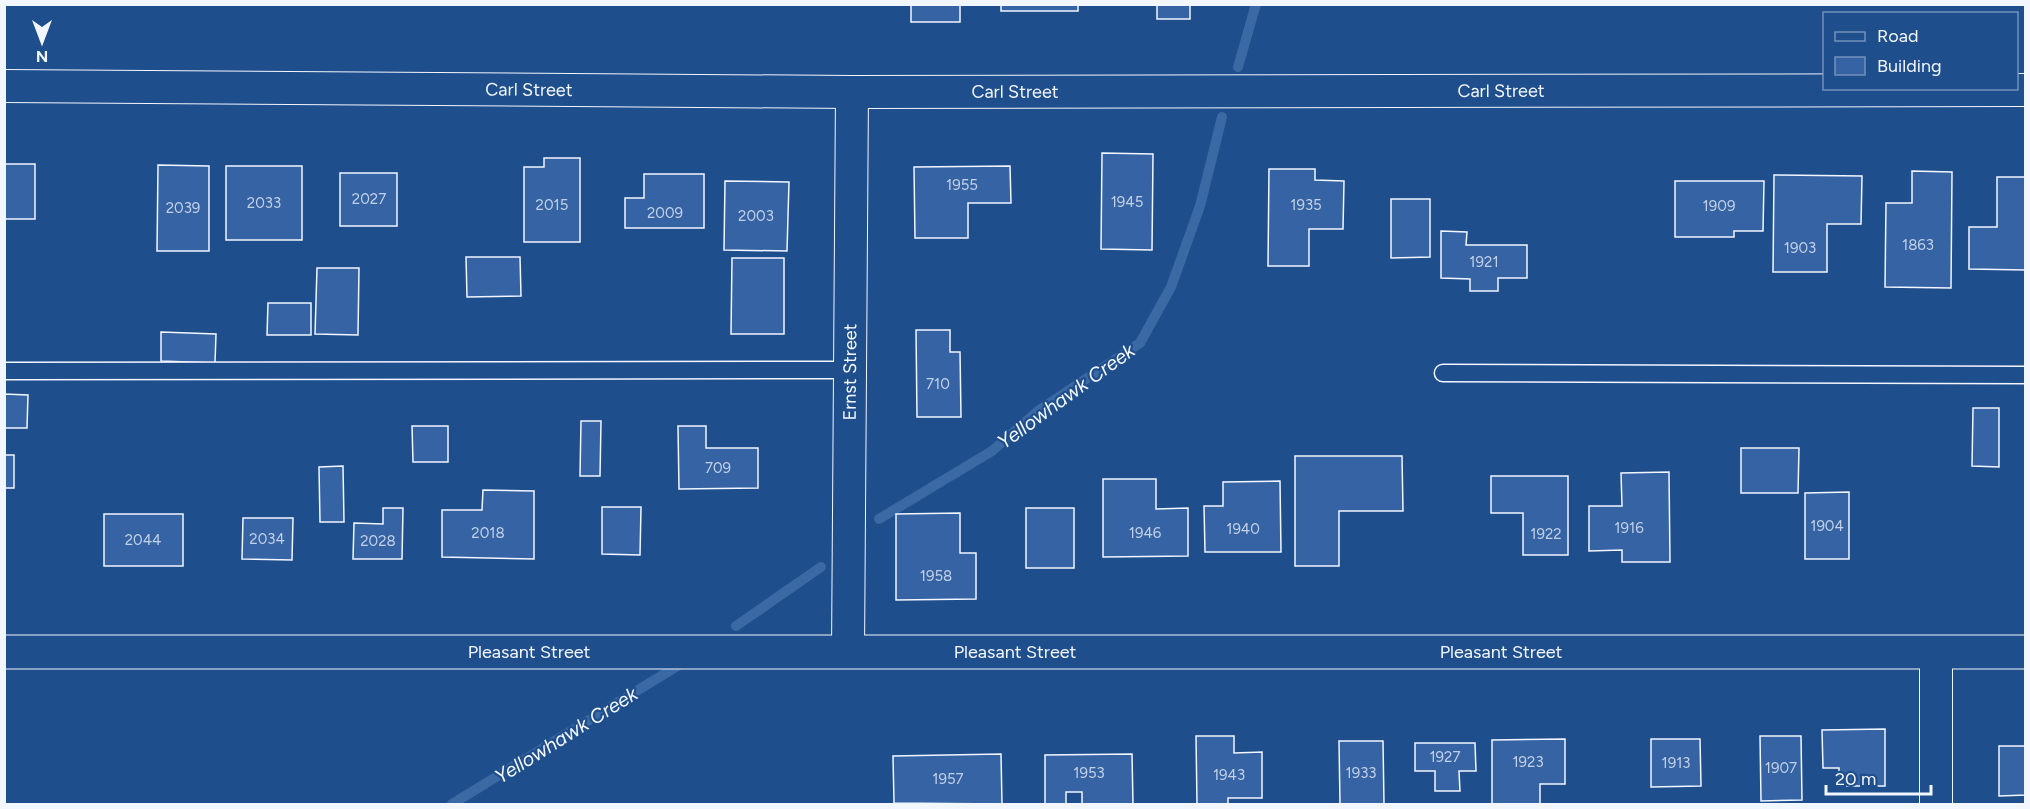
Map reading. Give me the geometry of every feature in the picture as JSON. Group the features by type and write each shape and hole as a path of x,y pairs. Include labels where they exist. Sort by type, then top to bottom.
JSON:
{"street":[{"name":"Carl Street","path":"4,86 852,92 2025,90"},
{"name":"Ernst Street","path":"848,652 852,92"},
{"name":"Pleasant Street","path":"4,652 2025,652"},
{"path":"1936,653 1936,804"}],"lane":[{"path":"4,371 850,370"},
{"path":"1443,373 2025,375"}],"building":[{"path":"911,4 960,4 960,22 911,22"},
{"path":"1001,4 1078,4 1078,11 1001,11"},
{"path":"1157,4 1190,4 1190,19 1157,19"},
{"path":"1102,153 1153,154 1152,250 1101,249"},
{"path":"544,158 580,158 580,242 524,242 524,167 544,167"},
{"path":"4,164 35,164 35,219 4,219"},
{"path":"158,165 209,166 209,251 157,251"},
{"path":"226,166 302,166 302,240 226,240"},
{"path":"1010,166 1011,203 968,203 968,238 915,238 914,167"},
{"path":"1269,169 1315,169 1315,180 1344,181 1343,229 1309,229 1309,266 1268,266"},
{"path":"1912,171 1952,172 1951,288 1885,287 1886,203 1912,203"},
{"path":"340,173 397,173 397,226 340,226"},
{"path":"644,174 704,174 704,228 625,228 625,198 644,198"},
{"path":"1774,175 1862,176 1861,224 1827,224 1827,272 1773,272"},
{"path":"1997,177 2026,177 2026,270 1969,269 1969,227 1997,227"},
{"path":"725,181 789,182 787,251 724,250"},
{"path":"1675,181 1764,181 1763,231 1734,231 1734,237 1675,237"},
{"path":"1391,199 1430,199 1430,257 1391,258"},
{"path":"1441,231 1467,232 1466,245 1527,245 1527,278 1498,278 1498,291 1470,291 1470,279 1441,278"},
{"path":"466,257 520,257 521,296 467,297"},
{"path":"732,258 784,258 784,334 731,334"},
{"path":"317,268 359,268 358,335 315,334"},
{"path":"268,303 311,303 311,335 267,335"},
{"path":"916,330 950,330 950,352 960,352 961,417 917,417"},
{"path":"161,332 216,334 215,363 161,361"},
{"path":"4,394 28,395 27,428 4,428"},
{"path":"1973,408 1999,408 1999,467 1972,466"},
{"path":"581,421 601,421 600,476 580,476"},
{"path":"412,426 448,426 448,462 413,462"},
{"path":"678,426 706,426 706,448 758,448 758,488 679,489"},
{"path":"1741,448 1799,448 1798,493 1741,493"},
{"path":"4,455 14,455 14,488 4,488"},
{"path":"1295,456 1402,456 1403,511 1339,511 1339,566 1295,566"},
{"path":"343,466 344,522 320,522 319,467"},
{"path":"1669,472 1670,562 1622,562 1622,550 1589,551 1589,506 1622,506 1621,473"},
{"path":"1491,476 1568,476 1568,555 1523,555 1523,513 1491,513"},
{"path":"1103,479 1156,479 1156,509 1188,508 1188,556 1103,557"},
{"path":"1280,481 1281,552 1205,552 1204,506 1223,506 1223,482"},
{"path":"483,490 534,491 534,559 442,557 442,510 482,510"},
{"path":"1849,492 1849,559 1805,559 1805,493"},
{"path":"602,507 641,507 640,555 602,554"},
{"path":"383,508 403,508 402,559 353,559 354,523 383,524"},
{"path":"1026,508 1074,508 1074,568 1026,568"},
{"path":"960,513 960,553 976,553 976,599 896,600 896,514"},
{"path":"104,514 183,514 183,566 104,566"},
{"path":"243,518 293,518 292,560 242,559"},
{"path":"1885,729 1885,786 1839,786 1839,768 1823,768 1822,730"},
{"path":"1196,736 1234,736 1234,753 1262,752 1262,798 1228,798 1228,804 1197,804"},
{"path":"1760,736 1801,736 1802,800 1761,801"},
{"path":"1565,739 1565,784 1540,784 1540,804 1492,804 1492,740"},
{"path":"1651,739 1700,739 1701,786 1651,787"},
{"path":"1339,741 1383,741 1384,804 1340,804"},
{"path":"1415,743 1475,743 1476,771 1459,771 1460,791 1435,791 1435,771 1415,771"},
{"path":"1999,746 2026,746 2026,795 1999,796"},
{"path":"1001,754 1002,804 894,803 893,756"},
{"path":"1132,754 1133,804 1082,804 1082,792 1066,792 1066,804 1045,804 1045,755"}],"waterway":[{"name":"Yellowhawk Creek","path":"1238,67 1256,4"},
{"name":"Yellowhawk Creek","path":"879,519 992,451 1038,411 1140,343 1171,287 1200,206 1222,117"},
{"name":"Yellowhawk Creek","path":"736,626 821,567"},
{"name":"Yellowhawk Creek","path":"452,804 679,665"}]}
